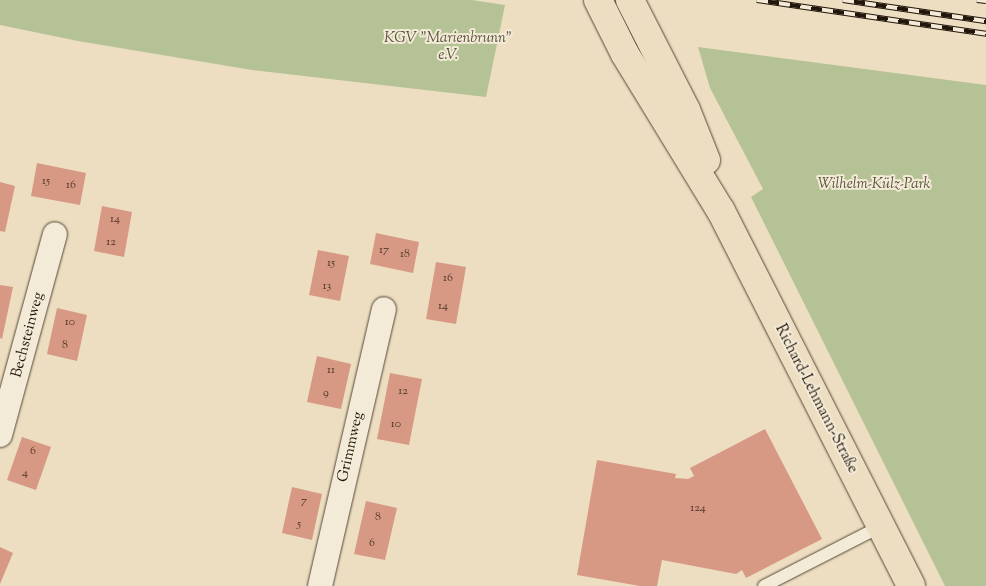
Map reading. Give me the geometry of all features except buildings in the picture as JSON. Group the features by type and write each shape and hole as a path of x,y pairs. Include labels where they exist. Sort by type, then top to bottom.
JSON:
{"main road":[{"name":"Richard-Lehmann-Straße","path":"598,0 646,90 721,211 911,586"},
{"name":"Richard-Lehmann-Straße","path":"630,0 675,89 715,180 721,211"}],"street":[{"name":"Bechsteinweg","path":"0,434 54,234"},
{"name":"Grimmweg","path":"320,586 384,309"}],"lane":[{"path":"764,586 881,526"}],"green space":[{"name":"KGV \"Marienbrunn\" e.V.","path":"0,0 472,0 505,5 486,97 252,70 78,41 0,25"},
{"name":"Wilhelm-Külz-Park","path":"698,47 986,85 986,586 945,586 751,197 763,189 710,88"}],"railway":[{"path":"757,0 986,34"},
{"path":"843,0 986,21"},
{"path":"977,0 986,1"}]}
